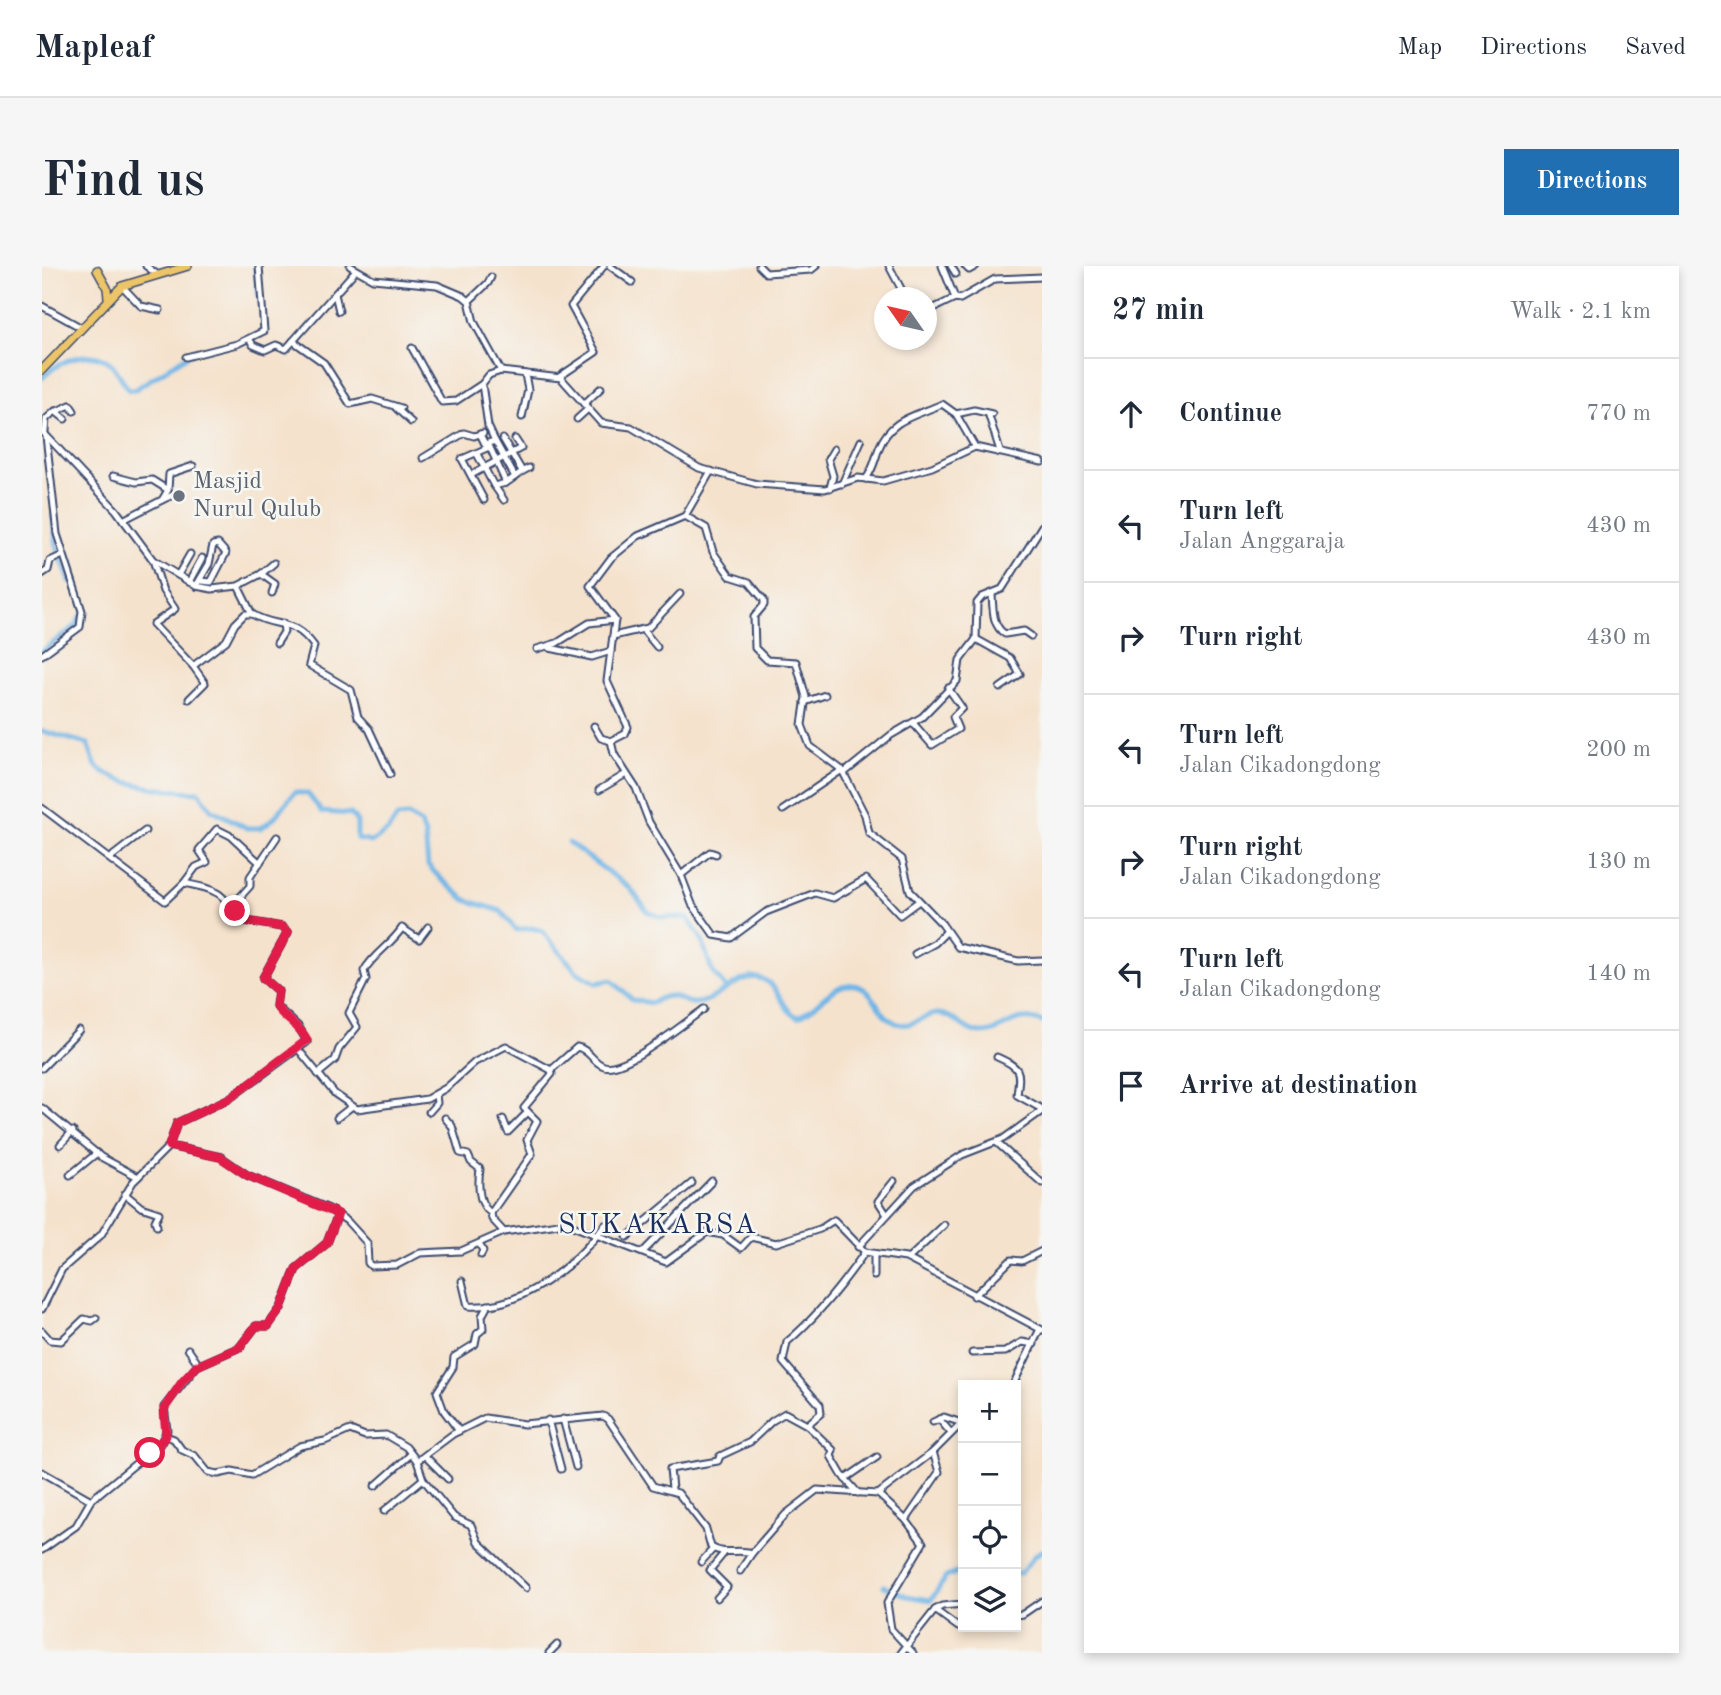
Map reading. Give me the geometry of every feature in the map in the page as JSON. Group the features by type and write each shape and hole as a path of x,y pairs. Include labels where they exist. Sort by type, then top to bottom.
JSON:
{"main road":[{"path":"42,370 118,288 188,266"},
{"path":"95,268 118,288"},
{"path":"95,268 106,286 108,298"}],"street":[{"path":"146,266 158,275"},
{"path":"186,357 250,340 265,328 260,266"},
{"path":"559,377 596,352 570,306 604,266"},
{"path":"610,266 632,282"},
{"path":"758,266 765,273 811,270 816,266"},
{"path":"889,266 900,287"},
{"path":"942,266 955,298"},
{"path":"951,266 956,274"},
{"path":"965,266 969,270 976,266"},
{"path":"250,340 253,345 265,350 276,345 285,349 335,294 353,267 373,279 441,286 469,301 474,322 501,370"},
{"path":"469,301 491,277"},
{"path":"937,307 955,298 960,299 995,279 1042,277"},
{"path":"118,288 141,306 160,310"},
{"path":"335,294 339,311"},
{"path":"43,308 80,327"},
{"path":"293,341 325,363 351,404 372,399 399,408 411,422"},
{"path":"412,348 442,402 456,401 482,384 488,374 501,370 559,377 569,383 585,409 601,423 631,428 679,457 711,471 757,484 830,488 866,479 883,481 932,467 975,447 1042,462"},
{"path":"522,417 528,390 525,374"},
{"path":"482,384 489,431 515,477"},
{"path":"577,419 601,388"},
{"path":"866,479 875,466 880,445 897,423 942,404 956,414 975,447"},
{"path":"42,655 82,624 82,611 61,555 44,433 46,419 70,405 74,411"},
{"path":"956,414 974,410 990,415 1000,451"},
{"path":"57,411 65,419"},
{"path":"422,458 464,433 480,434 489,431"},
{"path":"44,433 145,544 163,592 175,609 153,624 193,666 205,684 189,699"},
{"path":"480,434 506,483"},
{"path":"503,439 522,471"},
{"path":"471,475 512,456 520,448 515,439"},
{"path":"484,500 462,459 477,454 487,448 488,443 495,441"},
{"path":"842,484 861,441"},
{"path":"830,488 832,473 828,457 834,449"},
{"path":"477,454 504,500"},
{"path":"162,499 168,490 167,475 193,466"},
{"path":"495,487 529,468"},
{"path":"594,726 601,738 611,741 625,734 628,727 608,687 615,620 590,586 611,558 638,536 685,516 711,471"},
{"path":"113,476 136,482 152,480 168,490"},
{"path":"123,520 175,494"},
{"path":"685,516 706,528 709,544 730,576 749,582 764,600 764,606 754,617 755,648 767,660 796,662 805,702 802,725 810,746 843,771 865,817 869,833 902,859 911,891 919,901 958,947 1018,961 1042,960"},
{"path":"783,810 843,771 891,735 913,723 957,681 960,660 975,639 977,603 982,597 1000,591 1006,584 1042,526"},
{"path":"196,586 202,581 213,555 214,545 218,544 226,553 211,582 202,581"},
{"path":"178,575 190,554"},
{"path":"42,574 48,570 50,561 61,555"},
{"path":"189,582 201,558"},
{"path":"153,560 196,586 212,589 238,586 261,574 274,563"},
{"path":"261,574 275,584 272,593"},
{"path":"238,586 252,614"},
{"path":"643,630 680,594"},
{"path":"992,594 995,623 999,630 1005,634 1024,631 1031,636"},
{"path":"193,666 225,641 235,624 245,615 252,614 295,627 314,646 309,665 351,690 358,717 369,729 390,774"},
{"path":"537,649 557,643 586,624 615,620"},
{"path":"277,643 284,632 283,623"},
{"path":"613,636 634,629 643,630 657,647"},
{"path":"975,639 1010,659 1020,674 1000,688"},
{"path":"544,648 592,657 611,651"},
{"path":"913,723 932,745 958,729 953,718 962,707 948,688"},
{"path":"805,702 825,695"},
{"path":"611,741 614,754 636,788 649,822 681,875 692,904 711,933 729,939 766,912 815,893 833,898 866,879 900,915 919,901"},
{"path":"599,790 626,774"},
{"path":"42,808 165,901 177,894 196,867 207,863 200,850 217,829 233,837 260,863"},
{"path":"110,858 145,831"},
{"path":"232,906 250,886 249,879 277,837"},
{"path":"681,875 710,852 716,854"},
{"path":"42,1309 62,1269 101,1236 125,1194 171,1143 177,1123 230,1098 305,1044 307,1037 299,1027 281,1014 276,1006 278,991 263,978 288,932 282,927 240,920 232,906 216,890 184,883"},
{"path":"318,1074 334,1061 340,1048 357,1027 349,1013 366,980 364,971 369,962 385,951 402,928 419,939 428,927"},
{"path":"915,954 935,943 946,932"},
{"path":"491,1213 532,1154 527,1140 537,1121 524,1107 552,1074 551,1070 577,1047 582,1048 600,1064 611,1066 660,1044 704,1009"},
{"path":"42,1068 79,1030"},
{"path":"298,1049 335,1094 357,1109 402,1100 419,1101 436,1095 475,1062 504,1046 551,1070"},
{"path":"858,1247 921,1182 962,1155 996,1142 1042,1110 1017,1095 1021,1081 1019,1073 1010,1063 997,1057"},
{"path":"429,1112 437,1103 436,1095"},
{"path":"337,1118 351,1107"},
{"path":"42,1108 97,1153 138,1177"},
{"path":"503,1119 508,1132 528,1112"},
{"path":"445,1118 452,1126 461,1153 468,1155 471,1162 480,1169 476,1182 485,1209 504,1232"},
{"path":"60,1144 73,1131"},
{"path":"996,1142 1042,1183"},
{"path":"171,1143 220,1157 247,1175 338,1214 367,1243 368,1263 372,1266 397,1265 413,1254 447,1254 480,1245 504,1232 569,1223 596,1238 624,1241 643,1252 643,1255 666,1262 707,1232 723,1235 741,1248 751,1237 776,1242 820,1229 833,1220 865,1252 908,1259 1041,1329 1016,1380"},
{"path":"70,1175 97,1153"},
{"path":"643,1252 712,1181"},
{"path":"887,1215 878,1201 894,1181"},
{"path":"624,1241 692,1183"},
{"path":"125,1194 141,1207 159,1213 155,1221 157,1226"},
{"path":"42,1550 79,1523 90,1500 150,1453 166,1436 164,1407 199,1365 240,1347 256,1326 268,1326 281,1308 296,1269 327,1243 338,1214"},
{"path":"462,1281 466,1304 488,1305 520,1295 547,1281 573,1262 605,1225"},
{"path":"908,1259 944,1225"},
{"path":"480,1245 483,1251 481,1255"},
{"path":"974,1296 1011,1260 1022,1261 1042,1251"},
{"path":"807,1425 821,1413 820,1405 783,1362 788,1342 797,1337 817,1314 865,1252"},
{"path":"874,1255 874,1276"},
{"path":"459,1432 436,1392 453,1367 454,1357 475,1344 477,1334 483,1329 482,1315 488,1305"},
{"path":"42,1331 50,1340 61,1341 84,1320 94,1319"},
{"path":"972,1353 1005,1352 1022,1342 1034,1344"},
{"path":"188,1349 199,1365"},
{"path":"752,1553 739,1549 724,1553 713,1549 701,1522 672,1489 669,1470 718,1461 720,1456 750,1442 782,1414 807,1425 832,1450 831,1456 845,1479 858,1493"},
{"path":"417,1461 485,1418 508,1424 600,1416 608,1419 651,1484 672,1489"},
{"path":"933,1422 948,1417 958,1421"},
{"path":"548,1419 561,1469"},
{"path":"564,1419 576,1468"},
{"path":"939,1419 951,1433"},
{"path":"878,1494 933,1451 958,1427"},
{"path":"166,1436 174,1438 179,1448 195,1456 202,1468 213,1474 232,1471 255,1475 300,1446 325,1441 350,1430 365,1436 386,1435 406,1447 417,1461 423,1479 454,1517 471,1525 478,1542 526,1588"},
{"path":"906,1520 939,1472 933,1451"},
{"path":"375,1486 410,1455"},
{"path":"425,1457 448,1479"},
{"path":"845,1479 877,1457"},
{"path":"42,1472 90,1500"},
{"path":"384,1511 423,1479"},
{"path":"740,1571 786,1514 814,1492 878,1494 906,1520 923,1546 887,1603 887,1616 896,1637 913,1653"},
{"path":"701,1562 713,1549"},
{"path":"717,1598 729,1585 710,1571 724,1553"},
{"path":"1021,1614 1042,1601"},
{"path":"901,1653 935,1610 942,1606 958,1604"},
{"path":"935,1610 958,1627"},
{"path":"549,1653 557,1645"}],"waterway":[{"path":"255,266 259,297"},
{"path":"42,378 64,362 91,356 109,362 129,390 134,390 190,354"},
{"path":"53,516 56,545 70,581"},
{"path":"42,651 76,626 80,617"},
{"path":"42,731 88,744 96,766 119,779 161,789 199,792 211,809 247,828 261,828 273,819 295,792 308,794 322,812 351,814 357,822 357,839 371,842 388,831 397,817 408,816 421,824 428,865 466,900 501,911 516,930 532,928 542,931 577,972 596,983 611,980 633,1000 652,1003 673,996 688,1002 702,1002 739,982 754,978 768,982 787,1009 798,1017 834,990 856,985 864,988 883,1013 896,1023 912,1023 937,1014 981,1033 996,1030 1016,1020 1032,1019 1042,1022"},
{"path":"569,843 630,888 648,912 661,917 688,918 702,940 712,971 726,988"},
{"path":"1021,1573 1035,1555 1042,1551"},
{"path":"884,1586 907,1596 931,1600 946,1577 958,1572"}],"place":[{"name":"Masjid Nurul Qulub","path":"179,496"}],"district":[{"name":"SUKAKARSA","path":"658,1226"}],"route":[{"path":"150,1453 166,1436 164,1409 182,1382 197,1366 240,1347 256,1326 267,1328 281,1308 296,1269 327,1243 338,1214 247,1175 225,1159 169,1146 174,1125 230,1098 284,1061 307,1040 299,1027 281,1014 276,1006 278,991 263,978 288,932 282,927 240,920 235,911"}]}
